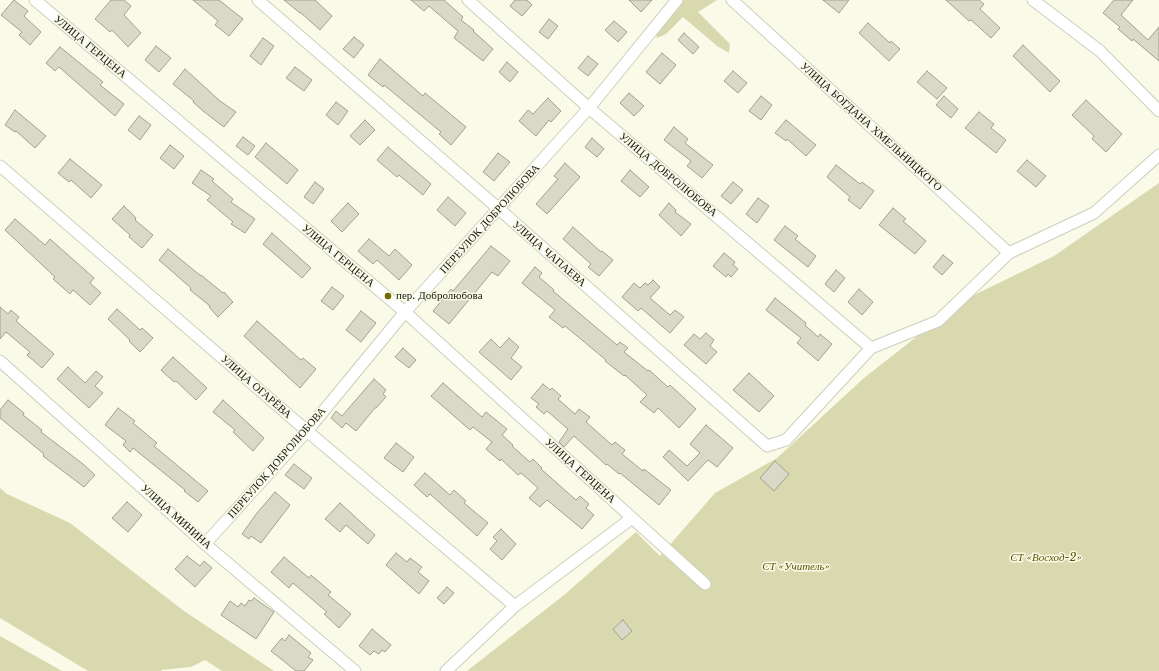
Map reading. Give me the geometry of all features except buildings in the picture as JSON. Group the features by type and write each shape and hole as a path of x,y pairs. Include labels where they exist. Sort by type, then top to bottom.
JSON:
{"street":[{"name":"УЛИЦА ГЕРЦЕНА","path":"35,0 405,312 705,584"},
{"name":"УЛИЦА ЧАПАЕВА","path":"258,0 499,209 767,446 786,440 871,348"},
{"name":"УЛИЦА ДОБРОЛЮБОВА","path":"468,0 589,108 871,348"},
{"name":"ПЕРЕУЛОК ДОБРОЛЮБОВА","path":"205,544 306,431 405,312 589,108 677,0"},
{"name":"УЛИЦА БОГДАНА ХМЕЛЬНИЦКОГО","path":"732,0 1009,253"},
{"path":"1033,0 1100,51 1159,111"},
{"path":"871,348 938,321 1009,253 1094,213 1159,155"},
{"name":"УЛИЦА ОГАРЁВА","path":"0,166 306,431 515,606"},
{"name":"УЛИЦА МИНИНА","path":"0,361 205,544 355,671"},
{"path":"446,671 515,606 632,518"}],"green space":[{"path":"681,0 717,0 698,12 730,44 729,53 717,46 683,17 666,34 657,38 655,31"},
{"path":"1159,183 1159,671 467,671 564,595 636,532 660,556 715,493 777,458 864,378 962,301 1054,256"},
{"path":"0,488 7,494 70,523 184,611 274,671 222,671 205,660 191,667 161,670 162,671 88,671 0,618"},
{"path":"0,636 62,671 0,671"}],"place":[{"name":"пер. Добролюбова","path":"388,296"}],"park label":[{"name":"СТ «Восход-2»","path":"1046,558"},
{"name":"СТ «Учитель»","path":"796,567"}]}
